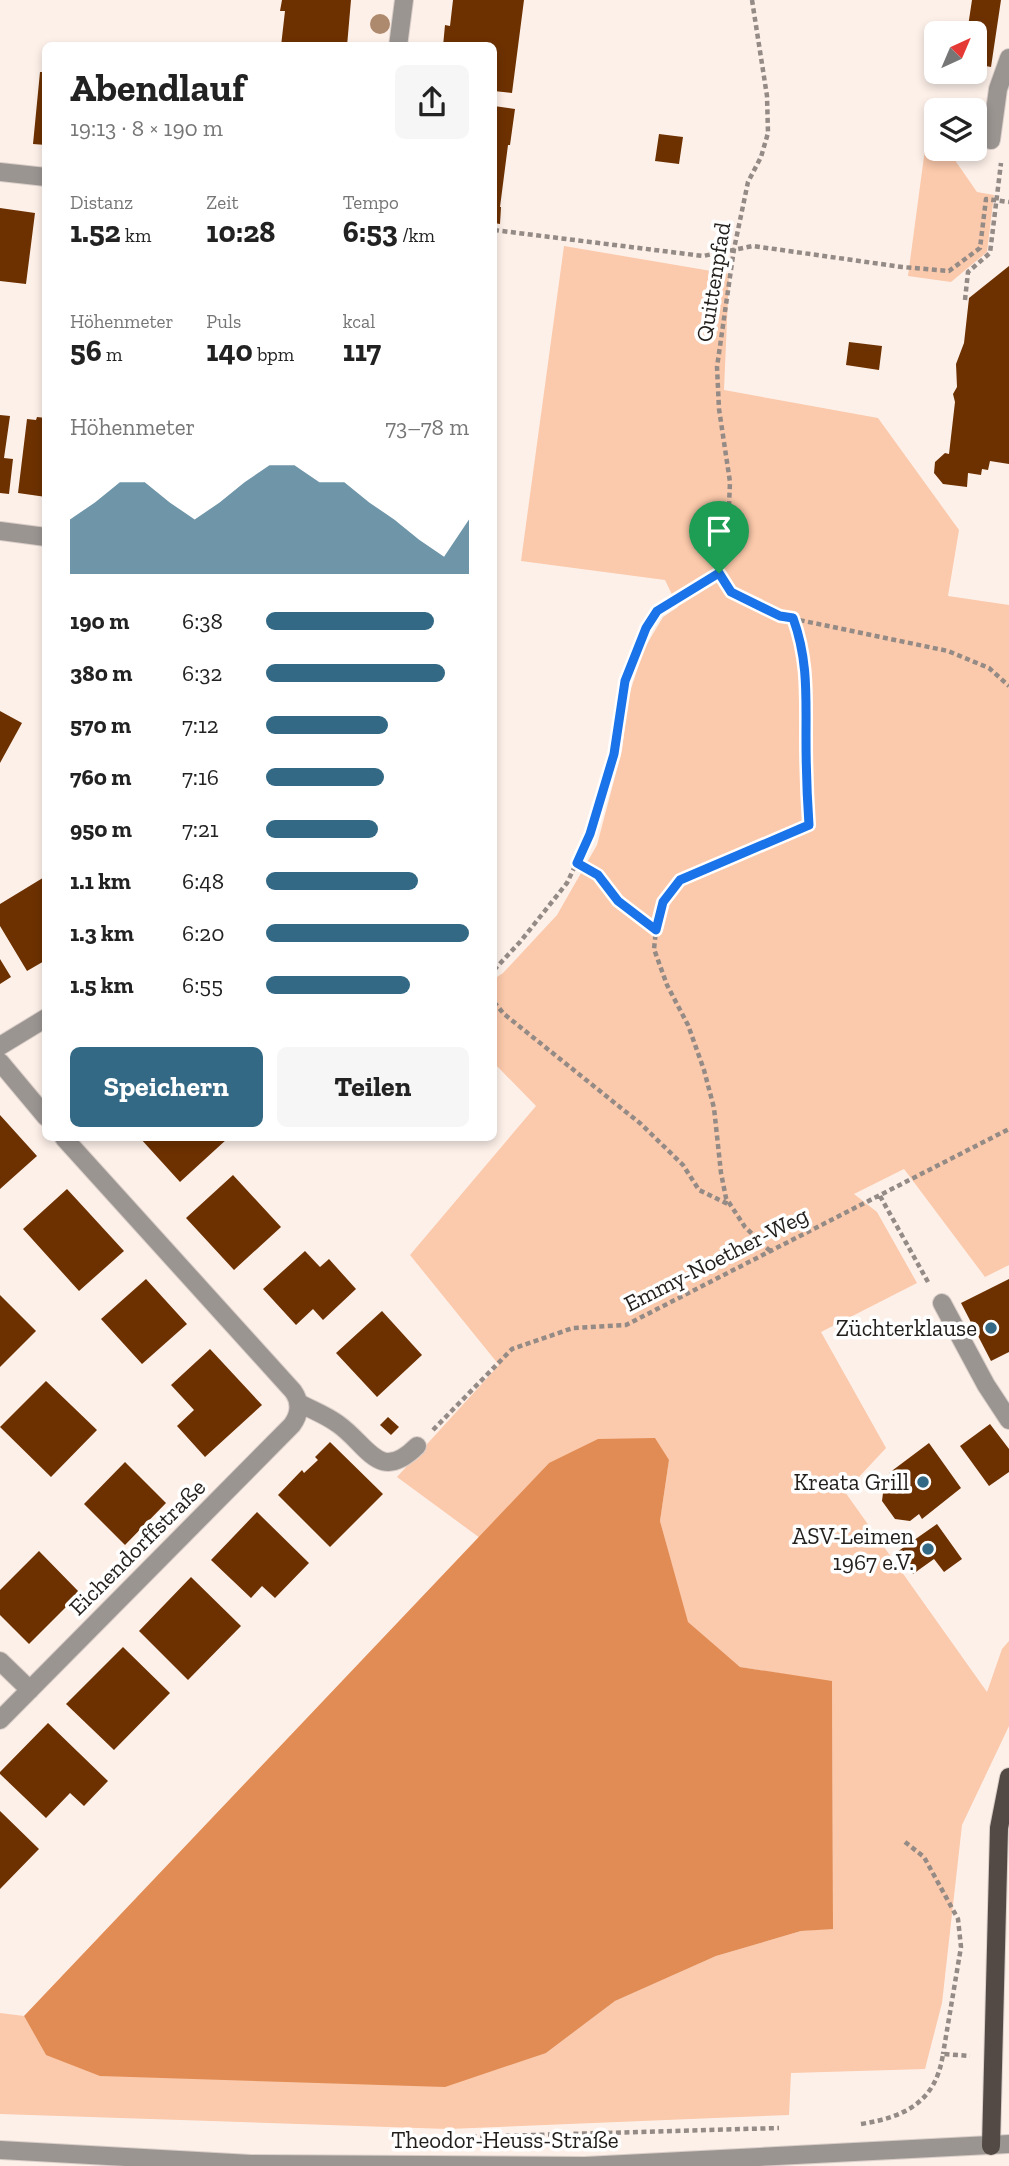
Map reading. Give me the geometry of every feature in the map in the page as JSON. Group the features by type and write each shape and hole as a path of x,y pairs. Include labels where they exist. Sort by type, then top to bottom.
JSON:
{"main road":[{"path":"991,2146 999,1828 1009,1777"},
{"path":"999,1828 1009,1878"}],"street":[{"path":"399,42 404,0"},
{"path":"992,140 998,89 1009,58"},
{"path":"0,172 42,177"},
{"path":"0,531 42,536"},
{"path":"0,1046 42,1020"},
{"path":"0,1062 42,1111"},
{"path":"67,1141 293,1391 299,1403 340,1425 372,1457 382,1461 403,1459 417,1446"},
{"path":"942,1303 986,1385 1009,1420"},
{"name":"Eichendorffstraße","path":"0,1720 292,1425 297,1417 299,1403"},
{"path":"0,1661 30,1690"},
{"name":"Theodor-Heuss-Straße","path":"0,2150 251,2164 585,2166 1009,2144"}],"path":[{"name":"Quittenpfad","path":"719,573 728,529 730,482 719,409 717,367 734,249 748,181 761,157 768,133 767,96 752,0"},
{"path":"965,300 968,272 990,253 1001,157 992,140"},
{"path":"497,230 694,255 713,255 753,246 949,271 980,248 986,199 1009,202"},
{"path":"497,967 568,883 590,834 614,754 625,681 646,628 657,611 719,573 731,592 780,616 948,651 989,668 1009,686"},
{"path":"770,1251 745,1227 726,1198 713,1108 704,1070 688,1025 667,985 654,949 663,902 680,880 809,825 805,656 793,618"},
{"path":"577,863 598,875 618,901 656,930"},
{"path":"497,1006 641,1124 682,1165 699,1190 731,1205"},
{"name":"Emmy-Noether-Weg","path":"417,1446 512,1349 573,1328 626,1325 1009,1129"},
{"path":"880,1196 936,1298 942,1303"},
{"path":"860,2124 896,2116 915,2106 927,2095 936,2081 961,1947 958,1919 924,1857 905,1842"},
{"path":"943,2054 993,2057"},
{"path":"453,2137 787,2127"}],"shaded area":[{"path":"924,156 924,161 956,161 977,192 994,195 987,252 951,282 908,276"},
{"path":"564,246 729,274 724,390 878,418 959,530 948,596 1009,605 1009,1265 985,1277 904,1169 854,1194 877,1212 917,1283 821,1332 886,1448 845,1492 987,1692 1002,1649 1009,1641 1009,1726 962,1825 942,2003 925,2069 791,2073 789,2115 448,2129 0,2114 0,2013 24,2016 46,2055 546,2053 615,2001 716,1956 801,1931 833,1928 832,1682 740,1667 687,1622 660,1521 669,1460 549,1463 480,1538 397,1477 499,1365 410,1255 536,1106 497,1066 497,977 557,915 597,845 622,750 628,698 644,649 663,617 678,607 665,580 521,561"},
{"path":"655,1438 669,1460 660,1521 688,1622 740,1667 832,1681 833,1929 801,1931 716,1956 615,2001 546,2053 445,2087 100,2076 46,2055 24,2016 549,1463 598,1439"}],"building":[{"path":"282,0 351,0 347,42 281,42 285,11 280,11"},
{"path":"453,0 524,0 512,93 497,91 497,42 443,42 445,25 450,26"},
{"path":"972,0 1001,0 991,67 987,66 987,21 969,21"},
{"path":"40,72 42,72 42,145 33,144"},
{"path":"497,106 515,109 508,145 500,224 497,224"},
{"path":"659,134 683,137 679,164 655,161"},
{"path":"0,208 35,213 26,284 0,281"},
{"path":"1009,266 1009,464 990,461 988,470 982,469 981,475 968,473 967,487 943,484 934,473 935,462 945,453 949,454 955,402 953,394 957,387 956,364 964,343 969,298"},
{"path":"849,342 882,346 879,370 846,365"},
{"path":"0,415 10,416 4,458 13,459 9,494 0,493"},
{"path":"37,417 42,418 42,496 18,493 27,419 36,420"},
{"path":"0,711 22,723 0,763"},
{"path":"42,878 42,962 27,971 0,926 0,904"},
{"path":"0,959 11,977 0,984"},
{"path":"0,1115 37,1156 0,1189"},
{"path":"143,1141 225,1141 180,1182"},
{"path":"233,1175 281,1227 234,1270 186,1218"},
{"path":"67,1189 124,1251 79,1291 23,1229"},
{"path":"305,1251 320,1267 329,1259 356,1289 323,1320 313,1309 296,1325 263,1289"},
{"path":"146,1279 187,1324 142,1364 101,1319"},
{"name":"Züchterklause","path":"1009,1279 1009,1352 991,1361 961,1303"},
{"path":"0,1295 36,1331 0,1367"},
{"path":"382,1311 422,1355 377,1397 336,1353"},
{"path":"210,1349 262,1405 205,1457 177,1426 194,1410 171,1385"},
{"path":"46,1381 97,1430 51,1477 0,1427"},
{"path":"388,1417 399,1427 391,1435 380,1425"},
{"path":"990,1424 1009,1449 1009,1472 989,1486 960,1446"},
{"path":"330,1442 383,1494 330,1547 278,1495 302,1470 304,1473 318,1460 315,1457"},
{"name":"Kreata Grill","path":"929,1443 961,1488 922,1519 919,1514 910,1521 895,1519 882,1501 884,1485 893,1478 889,1473"},
{"path":"125,1462 166,1503 125,1545 84,1504"},
{"path":"257,1512 309,1563 275,1598 262,1586 251,1598 211,1560"},
{"name":"ASV-Leimen 1967 e.V.","path":"937,1524 962,1559 944,1572 934,1559 913,1574 897,1552"},
{"path":"39,1551 80,1593 29,1644 0,1615 0,1590"},
{"path":"191,1577 241,1626 188,1680 139,1631"},
{"path":"123,1647 170,1693 114,1750 66,1704"},
{"path":"48,1723 108,1781 84,1806 70,1793 46,1818 0,1772"},
{"path":"0,1811 39,1849 0,1889"}],"place":[{"name":"Züchterklause","path":"991,1328"},
{"name":"Kreata Grill","path":"923,1482"},
{"name":"ASV-Leimen 1967 e.V.","path":"928,1549"}],"route":[{"path":"719,573 731,592 780,616 793,618 799,634 805,656 809,825 680,880 663,902 656,930 618,901 598,875 577,863 590,834 614,754 625,681 646,628 657,611 719,573"}]}
